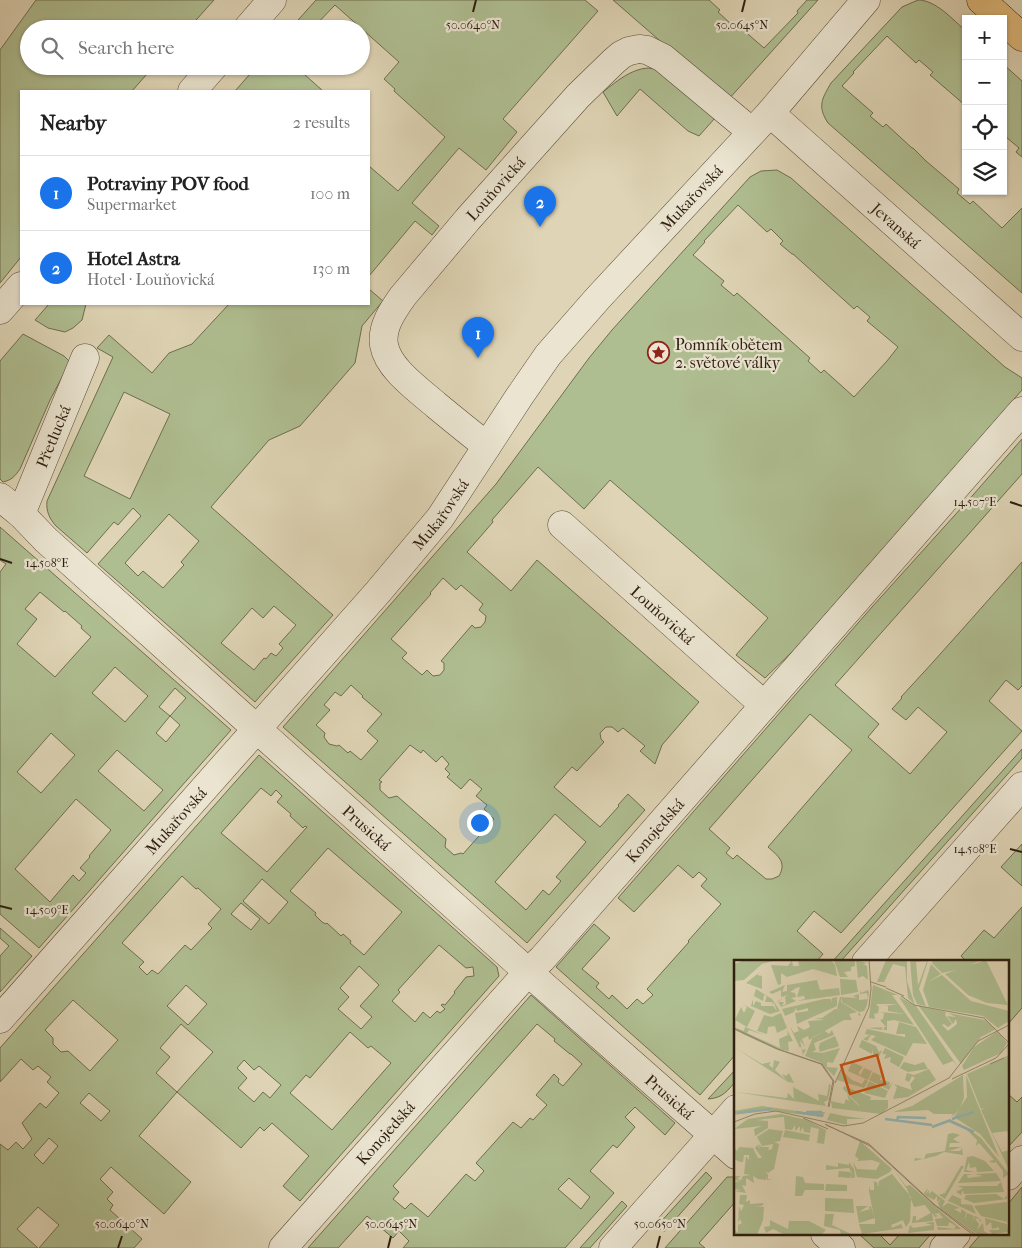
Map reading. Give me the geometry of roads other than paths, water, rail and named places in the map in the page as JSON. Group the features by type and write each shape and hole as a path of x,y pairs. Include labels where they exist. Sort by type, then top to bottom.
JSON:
{"main road":[{"path":"980,0 997,15"},
{"path":"1007,24 1022,37"}],"street":[{"path":"255,20 272,0"},
{"name":"Mukařovská","path":"0,1019 378,592 440,518 548,356 598,298 770,113 866,0"},
{"name":"Louňovická","path":"487,446 409,381 398,370 384,346 387,322 394,309 468,218 584,90 621,55 629,52 639,49 647,50 664,58 752,132"},
{"path":"193,90 206,75"},
{"name":"Jevanská","path":"770,113 1022,337"},
{"path":"0,310 20,287"},
{"name":"Přetlucká","path":"21,514 85,358"},
{"name":"Konojedská","path":"283,1248 555,944 1022,411"},
{"name":"Prusická","path":"0,497 528,972 734,1153"},
{"name":"Louňovická","path":"562,525 764,705"},
{"path":"868,960 1022,786"},
{"path":"613,1248 734,1110"},
{"path":"1010,1174 1022,1160"},
{"path":"827,1236 841,1248"},
{"path":"944,1248 954,1236"}],"place":[{"name":"Hotel Astra","path":"540,227"},
{"name":"Pomník obětem 2. světové války","path":"659,353"},
{"name":"Potraviny POV food","path":"478,358"}]}
